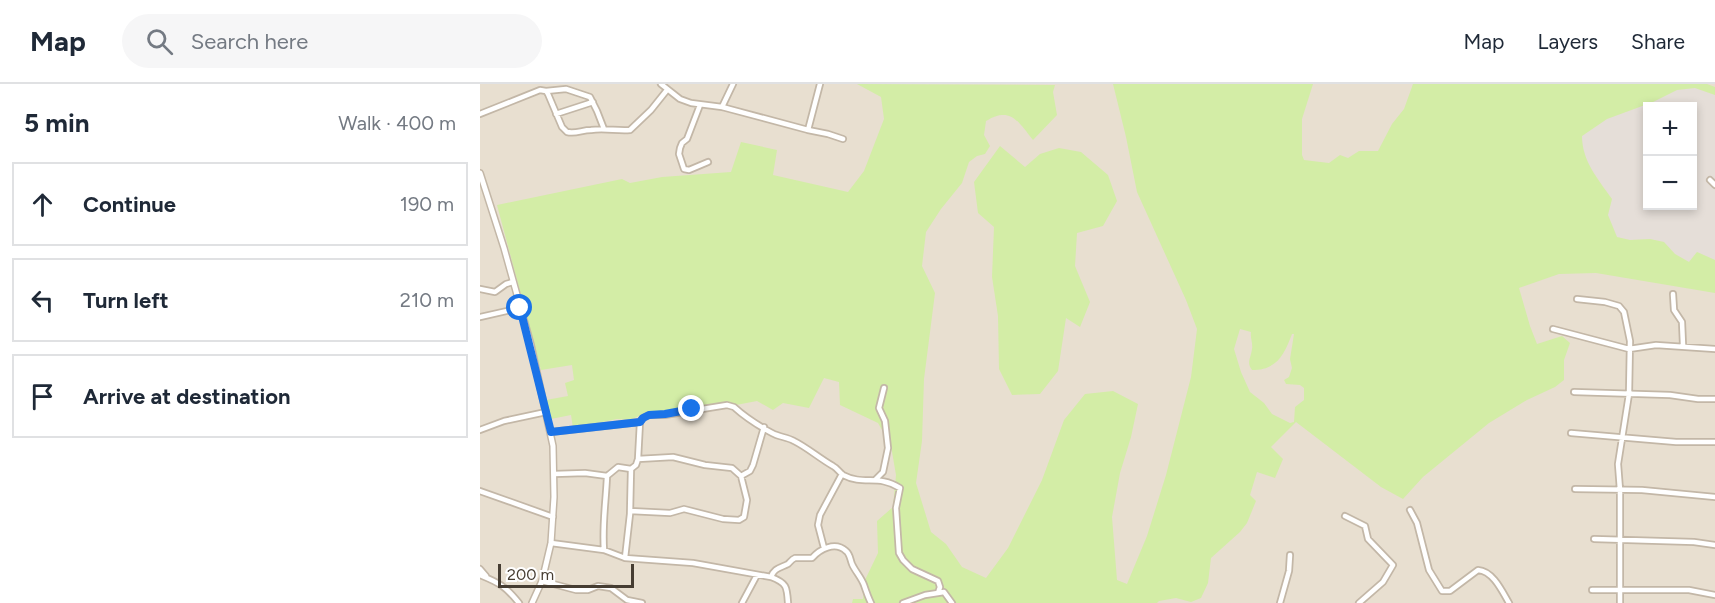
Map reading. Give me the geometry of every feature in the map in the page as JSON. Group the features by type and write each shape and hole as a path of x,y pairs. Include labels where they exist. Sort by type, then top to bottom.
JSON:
{"street":[{"path":"661,84 680,99 700,105 722,107 843,139"},
{"path":"722,107 733,84"},
{"path":"808,130 820,84"},
{"path":"480,114 528,93 566,89 590,97 604,129"},
{"path":"546,91 564,130 574,134 589,130 630,130 668,90"},
{"path":"556,114 593,102"},
{"path":"700,105 679,154 684,169 689,170 708,162"},
{"path":"480,173 513,282 551,432 555,474 553,517 542,581 532,603"},
{"path":"1710,180 1715,185"},
{"path":"480,289 495,292 513,282"},
{"path":"1673,294 1674,310 1681,317 1682,322 1683,345"},
{"path":"1577,298 1619,306 1624,312 1630,341 1629,394 1618,464 1620,603"},
{"path":"480,317 520,308"},
{"path":"1553,329 1629,349 1656,345 1683,345 1715,349"},
{"path":"875,480 883,472 888,448 885,421 879,408 884,388"},
{"path":"1574,392 1715,399"},
{"path":"625,558 632,469 638,459 640,422 649,415 727,405 734,407 774,434 793,440 817,454 842,474 862,481 882,479 900,488 896,508 899,553 912,569 938,580 940,587 938,593"},
{"path":"480,430 504,421 546,412"},
{"path":"551,432 640,422"},
{"path":"741,476 750,471 753,465 764,427"},
{"path":"1571,433 1676,442 1715,442"},
{"path":"630,511 670,513 684,509 723,519 742,519 747,500 741,476 732,468 705,465 673,457 638,459"},
{"path":"555,474 585,473 607,476 618,468 632,469"},
{"path":"824,548 818,525 820,515 842,474"},
{"path":"604,550 603,529 607,476"},
{"path":"1575,489 1664,491 1715,497"},
{"path":"480,491 553,517"},
{"path":"1410,510 1417,523 1430,570 1442,591 1450,591 1478,570 1482,570 1486,571 1496,583 1509,603"},
{"path":"1345,516 1365,526 1368,539 1393,565 1383,582 1359,603"},
{"path":"1594,539 1694,542 1715,546"},
{"path":"550,543 604,550 625,558 700,564 771,577 785,585 788,603"},
{"path":"771,577 781,565 795,558 812,558 824,548 845,549 863,582 871,603"},
{"path":"1280,603 1289,571 1290,555"},
{"path":"480,569 488,579"},
{"path":"480,575 510,591 519,603"},
{"path":"742,603 757,575"},
{"path":"542,581 576,590 588,590 598,586 611,588 627,600 642,603"},
{"path":"1592,590 1689,590 1714,594 1715,586"},
{"path":"903,603 925,595 944,592 952,603"}],"shaded area":[{"path":"480,84 1715,84 1715,603 480,603"},
{"path":"1695,88 1715,95 1715,260 1697,252 1689,262 1675,254 1664,242 1617,237 1608,215 1612,199 1588,164 1582,147 1582,136 1607,119 1643,106 1643,210 1697,210 1697,102 1653,102 1677,90"}],"green space":[{"path":"857,84 1055,85 1053,92 1057,115 1033,140 1018,122 1007,115 986,121 984,135 990,146 985,154 969,162 962,183 926,232 922,266 935,293 924,379 922,441 916,483 931,532 946,544 962,567 986,578 1008,548 1042,480 1064,420 1085,394 1113,391 1138,404 1120,473 1112,517 1117,580 1127,584 1147,536 1166,475 1191,377 1197,329 1137,192 1113,84 1313,84 1302,119 1302,155 1304,160 1329,163 1340,155 1348,158 1359,151 1378,151 1392,124 1404,109 1413,84 1707,84 1715,87 1715,95 1695,88 1677,90 1653,102 1643,102 1643,106 1607,119 1582,136 1588,162 1612,199 1608,215 1617,237 1664,242 1675,254 1689,262 1697,252 1715,260 1715,293 1596,273 1559,274 1519,288 1537,344 1562,336 1570,343 1564,360 1564,380 1489,423 1423,477 1403,499 1381,487 1296,422 1271,447 1283,459 1275,478 1257,472 1250,495 1256,501 1247,523 1211,558 1208,583 1201,598 1191,602 1176,598 1157,603 852,603 853,599 863,599 865,580 878,553 877,521 893,507 896,475 891,446 878,423 840,405 839,382 824,378 809,408 783,403 773,410 757,401 736,405 728,402 646,413 630,420 617,419 573,428 571,415 551,419 546,400 568,396 565,383 574,380 572,365 541,370 497,205 622,179 630,183 662,177 731,172 741,142 777,150 773,175 848,192 864,171 884,119 881,97","holes":["1240,329 1251,332 1252,347 1249,362 1252,370 1274,364 1294,334 1290,359 1292,368 1289,377 1284,380 1286,384 1300,385 1304,388 1304,400 1295,407 1294,422 1290,423 1272,414 1264,403 1250,392 1234,349"]},
{"path":"1000,146 1025,167 1040,154 1059,148 1081,152 1108,175 1117,201 1103,226 1077,233 1075,266 1090,302 1080,327 1066,318 1058,371 1040,394 1012,395 999,369 998,316 992,277 994,227 978,213 974,182"}],"route":[{"path":"520,308 551,432 640,422 649,415 692,409"}]}
